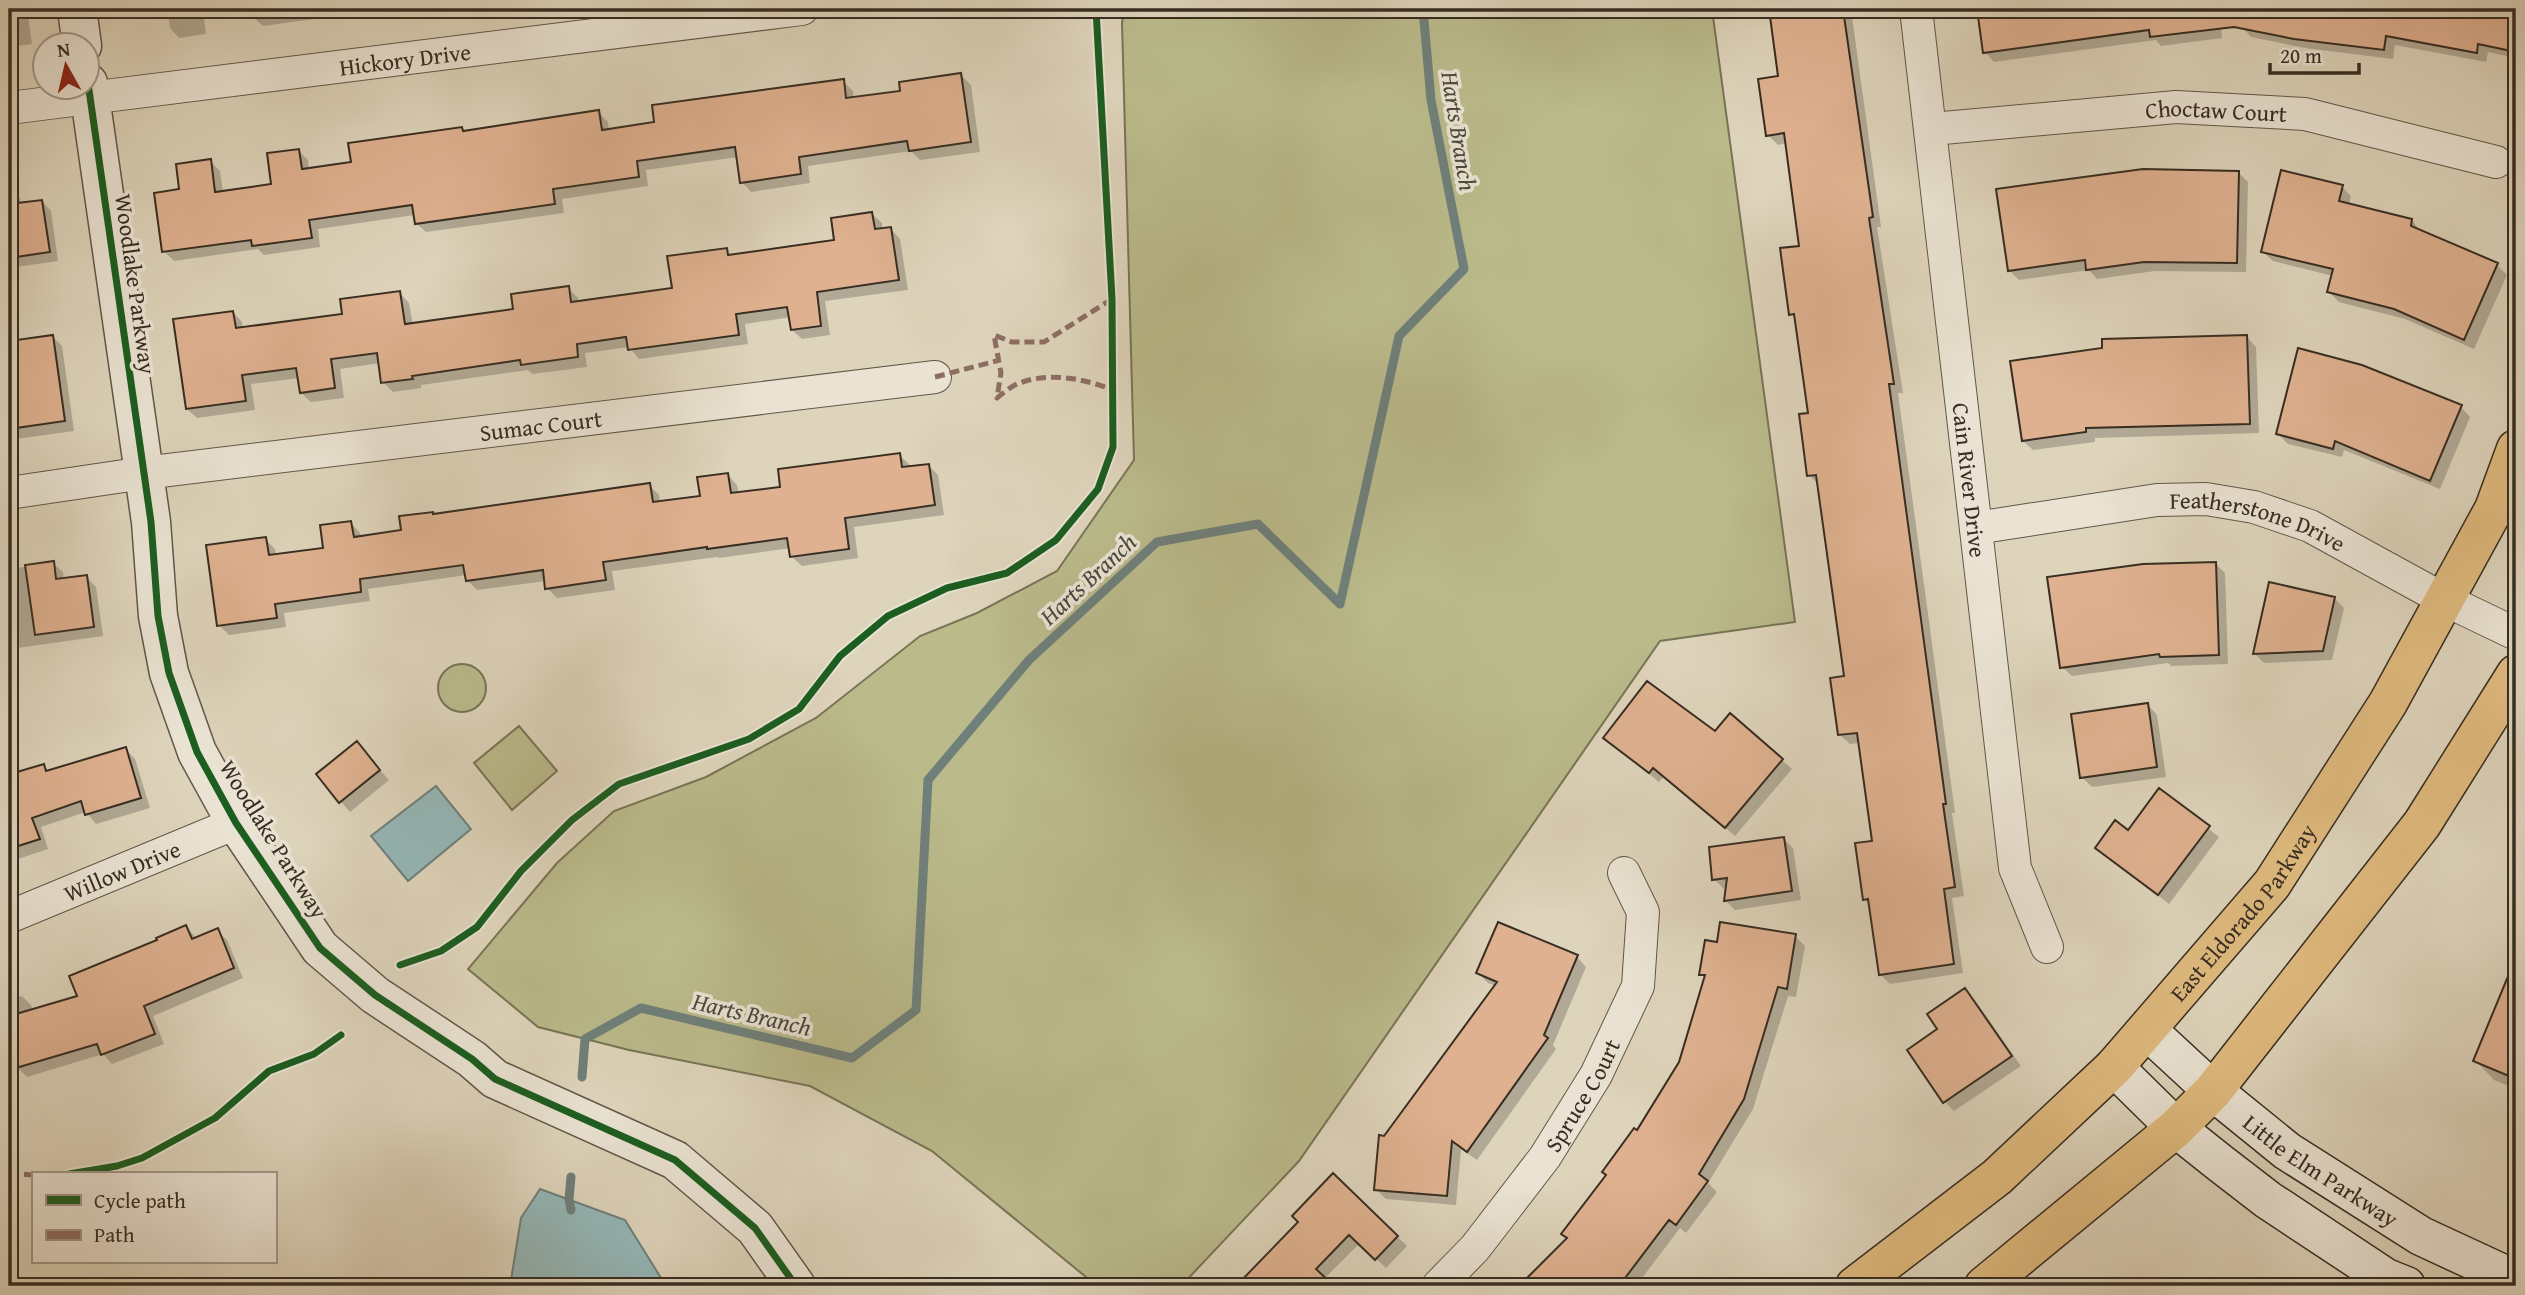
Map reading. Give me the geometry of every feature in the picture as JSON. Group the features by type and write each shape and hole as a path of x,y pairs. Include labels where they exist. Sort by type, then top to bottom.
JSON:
{"main road":[{"name":"East Eldorado Parkway","path":"1855,1286 1997,1177 2114,1068 2272,884 2388,703 2494,509 2516,449"},
{"path":"1984,1286 2176,1128 2213,1091 2421,824 2516,674"}],"street":[{"path":"77,9 80,32"},
{"name":"Hickory Drive","path":"102,89 802,9"},
{"name":"Cain River Drive","path":"1916,9 1932,129 2015,868 2046,947"},
{"name":"Hickory Drive","path":"9,108 36,102"},
{"name":"Woodlake Parkway","path":"91,102 144,473 158,616 169,674 197,752 236,823 320,948 374,995 472,1059 495,1079 675,1160 755,1228 796,1286"},
{"name":"Choctaw Court","path":"1932,129 2176,107 2305,114 2496,162"},
{"name":"Sumac Court","path":"9,493 144,473 935,377"},
{"name":"Featherstone Drive","path":"1976,528 2157,500 2206,499 2254,507 2310,526 2445,600 2516,634"},
{"name":"Willow Drive","path":"9,917 236,823"},
{"name":"Spruce Court","path":"1438,1286 1475,1248 1545,1157 1596,1075 1637,986 1643,912 1624,873"},
{"name":"Little Elm Parkway","path":"2147,1030 2213,1091 2287,1151 2410,1229 2516,1280"},
{"path":"2114,1068 2176,1128 2267,1200 2386,1278 2406,1286"}],"green space":[{"path":"1124,9 1712,9 1795,622 1660,641 1299,1161 1181,1286 1097,1286 932,1151 810,1086 629,1050 538,1027 468,969 557,863 614,811 706,777 816,718 920,636 977,613 1057,571 1134,460 1122,23"},
{"path":"462,664 479,671 486,688 479,705 462,712 445,705 438,688 445,671"},
{"path":"519,726 557,771 512,810 474,763"}],"water":[{"path":"436,786 471,829 408,881 371,836"},
{"path":"540,1189 625,1220 666,1286 510,1286 521,1218"}],"building":[{"path":"1769,9 1843,9 1873,217 1869,218 1894,384 1889,384 1946,804 1943,804 1955,887 1944,889 1954,964 1879,975 1868,899 1863,900 1855,843 1872,841 1857,733 1838,735 1830,678 1844,676 1816,475 1807,476 1799,414 1808,413 1794,314 1789,315 1780,248 1799,246 1784,133 1766,136 1758,79 1778,76"},
{"path":"1977,9 2516,9 2516,52 2478,44 2477,53 2386,36 2384,50 2294,39 2234,27 2150,37 2149,30 1983,53"},
{"path":"961,73 971,142 909,151 907,141 799,157 801,174 740,183 735,147 637,161 639,177 553,189 555,204 415,224 412,205 309,220 312,238 252,246 251,240 162,252 154,193 179,189 176,164 211,159 215,192 271,184 267,153 299,149 302,169 351,162 348,143 462,127 463,131 599,110 602,130 654,122 652,105 844,79 846,98 900,91 899,82"},
{"path":"2143,169 2239,171 2237,263 2144,262 2086,270 2085,260 2008,271 1996,189"},
{"path":"2281,170 2343,185 2339,201 2412,219 2411,226 2498,263 2464,340 2394,309 2327,292 2333,269 2261,252"},
{"path":"42,200 50,252 9,258 9,204"},
{"path":"872,212 875,229 891,227 899,280 817,292 821,326 791,330 787,307 736,314 739,335 628,350 626,337 577,344 578,357 521,365 520,360 381,383 377,353 331,359 335,388 300,393 296,368 242,375 246,401 186,409 173,319 233,311 236,328 342,314 340,299 400,291 405,324 513,309 511,294 569,286 571,302 672,288 667,256 727,248 728,255 834,240 831,218"},
{"path":"53,335 65,421 9,429 9,341"},
{"path":"2247,335 2250,424 2086,428 2086,432 2022,441 2010,361 2102,348 2102,339"},
{"path":"2298,348 2362,365 2462,405 2430,481 2335,441 2333,449 2276,434"},
{"path":"900,453 902,467 929,464 935,505 845,518 849,549 790,557 787,538 707,547 603,562 606,580 545,589 543,570 466,581 463,565 360,579 361,592 275,604 277,618 217,626 206,545 266,537 269,555 323,548 320,525 351,521 354,537 401,530 399,516 433,514 650,483 653,502 700,496 697,477 728,473 731,493 780,487 778,469"},
{"path":"54,561 56,579 87,575 94,627 35,635 25,565"},
{"path":"2216,562 2219,655 2160,657 2159,654 2060,668 2047,577 2143,564"},
{"path":"2269,582 2335,597 2323,651 2253,654"},
{"path":"1647,681 1715,731 1730,713 1783,759 1725,828 1653,768 1649,773 1603,738"},
{"path":"2148,703 2157,767 2080,778 2071,714"},
{"path":"357,741 380,770 339,803 316,774"},
{"path":"126,747 141,798 85,815 81,801 32,818 40,839 9,849 9,761 13,760 17,772 44,764 46,771"},
{"path":"2159,788 2210,826 2158,895 2095,848 2115,820 2128,830"},
{"path":"1784,837 1792,891 1724,901 1727,878 1712,880 1709,847"},
{"path":"1498,922 1578,955 1544,1035 1548,1038 1467,1152 1452,1141 1447,1196 1374,1190 1379,1135 1384,1136 1497,982 1476,973"},
{"path":"1720,922 1796,934 1787,989 1778,987 1744,1099 1699,1174 1708,1181 1676,1225 1669,1220 1619,1286 1519,1286 1567,1238 1561,1234 1606,1175 1602,1172 1634,1128 1637,1130 1679,1062 1705,975 1699,975 1705,940 1717,942"},
{"path":"186,925 192,939 218,928 234,968 144,1006 155,1034 101,1055 97,1044 16,1068 9,1044 9,1016 77,996 69,976 157,940 156,938"},
{"path":"2516,957 2516,1079 2473,1061"},
{"path":"1965,988 2012,1056 1943,1103 1907,1050 1937,1029 1927,1014"},
{"path":"1333,1173 1398,1236 1375,1260 1349,1235 1316,1269 1334,1286 1236,1286 1298,1222 1292,1216"}],"waterway":[{"name":"Harts Branch","path":"582,1077 585,1039 641,1008 852,1058 916,1010 928,780 1029,660 1157,542 1258,524 1340,604 1399,336 1464,269 1431,100 1423,9"},
{"name":"Harts Branch","path":"571,1177 571,1210"}],"marked path":[{"path":"1112,299 1044,342 1012,342 994,335 1001,373 997,398 1015,385 1051,377 1077,379 1113,390"},
{"path":"935,377 1000,360"},
{"path":"9,1173 32,1175"}],"cycle path":[{"path":"400,965 441,951 477,927 521,871 572,820 619,784 749,739 799,709 840,656 888,616 947,588 1007,573 1056,540 1098,489 1113,447 1112,299 1096,9"},
{"path":"91,102 151,522 158,616 169,673 197,752 236,823 320,948 375,995 472,1059 495,1079 675,1160 755,1228 796,1286"},
{"path":"81,1172 117,1166 142,1158 215,1118 269,1071 314,1054 341,1035"}]}
